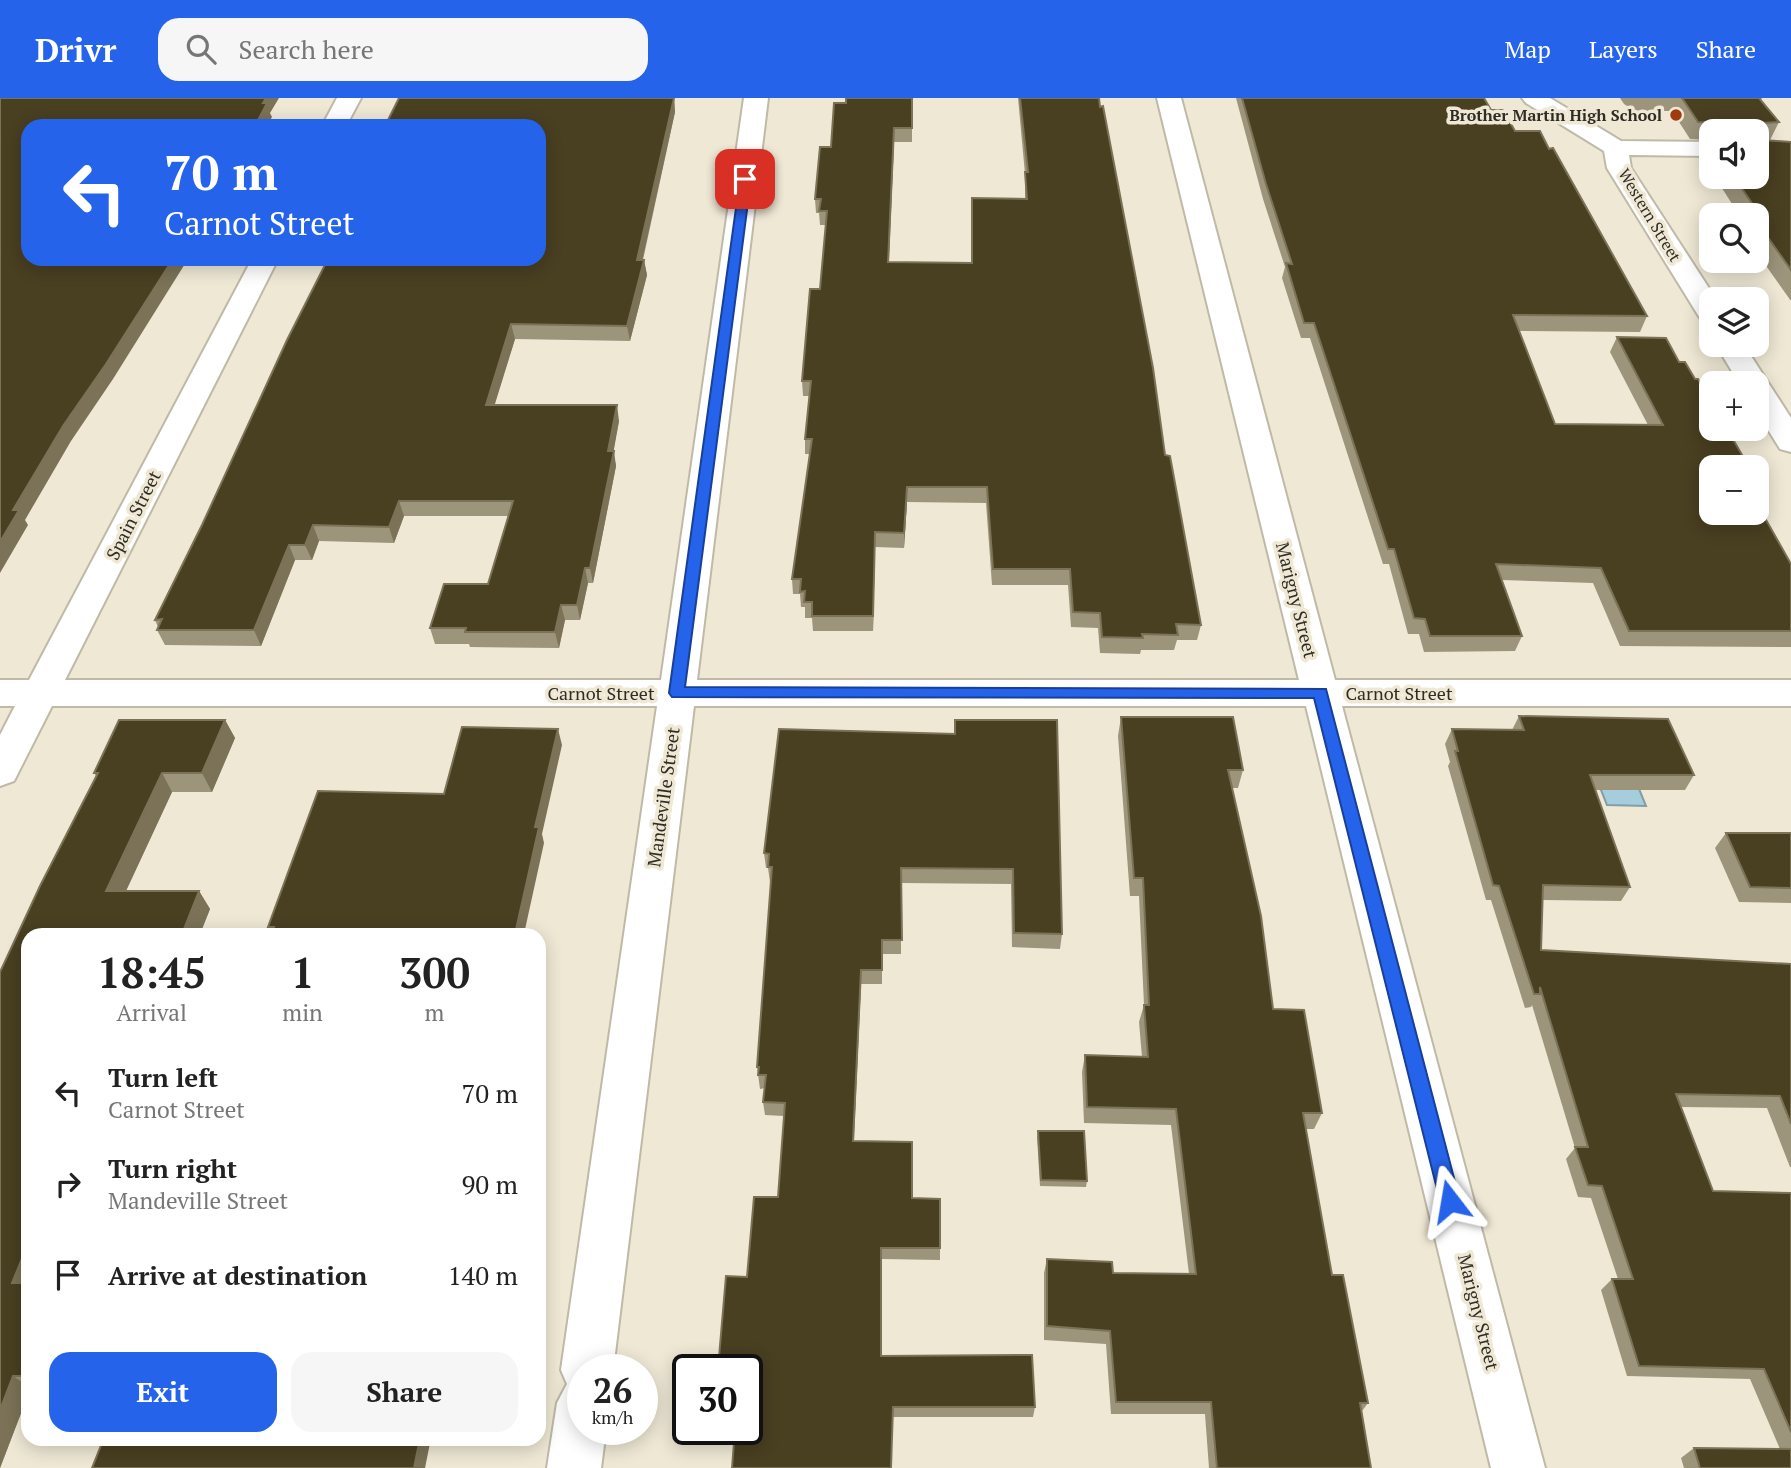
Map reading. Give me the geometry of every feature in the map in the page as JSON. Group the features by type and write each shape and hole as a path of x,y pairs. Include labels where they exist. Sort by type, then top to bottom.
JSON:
{"street":[{"path":"338,119 349,98"},
{"name":"Mandeville Street","path":"589,1354 756,98"},
{"name":"Marigny Street","path":"1169,98 1518,1468"},
{"path":"1534,98 1616,148 1699,149"},
{"name":"Western Street","path":"1616,148 1619,168 1699,294"},
{"name":"Spain Street","path":"0,771 261,266"},
{"path":"1769,407 1791,442"},
{"name":"Carnot Street","path":"0,692 1791,693"},
{"path":"574,1468 577,1445"}],"water":[{"path":"1584,747 1622,747 1646,806 1607,805"}],"building":[{"path":"0,98 266,98 263,103 267,103 259,119 21,119 21,266 169,266 63,426 13,510 19,510 0,542"},
{"path":"399,98 674,98 637,260 644,260 627,326 511,324 486,405 617,405 608,451 614,451 590,568 585,568 577,605 561,605 555,632 465,632 466,628 430,628 444,584 488,584 513,501 399,501 389,527 313,525 305,545 289,545 254,630 157,630 162,619 155,620 324,266 546,266 546,119 388,119"},
{"path":"846,98 912,98 912,128 894,128 888,262 972,263 972,198 1027,199 1025,172 1028,172 1020,98 1099,98 1100,107 1103,106 1153,368 1165,455 1170,456 1201,625 1176,624 1178,635 1102,637 1100,613 1073,612 1070,569 993,569 987,487 907,487 904,533 875,532 873,616 812,616 812,602 804,602 805,591 800,592 801,579 792,579 812,439 805,439 811,381 802,381 810,289 820,289 827,211 819,211 821,199 815,199 820,147 831,147 834,103 846,103"},
{"path":"1242,98 1484,98 1491,110 1503,110 1515,131 1540,131 1549,149 1553,148 1647,316 1513,315 1555,424 1663,425 1617,337 1666,338 1679,362 1685,362 1695,379 1699,381 1699,441 1734,441 1742,455 1699,455 1699,525 1769,525 1791,564 1791,631 1629,631 1601,568 1496,564 1522,636 1430,636 1425,619 1414,618 1394,549 1388,549 1314,323 1304,323 1286,263 1292,264"},
{"path":"1682,98 1759,98 1779,122 1769,123 1769,119 1699,119 1698,122"},
{"path":"1769,140 1791,142 1791,270 1769,239 1769,203 1752,203 1742,189 1769,189"},
{"path":"1519,716 1668,719 1694,775 1590,775 1630,887 1543,885 1541,950 1791,964 1791,1124 1780,1096 1676,1094 1713,1191 1791,1193 1791,1432 1764,1369 1639,1366 1612,1279 1633,1279 1602,1186 1588,1185 1575,1147 1588,1147 1540,987 1540,994 1534,994 1499,886 1493,885 1455,751 1458,751 1452,729 1524,730"},
{"path":"1121,717 1233,717 1243,770 1228,770 1261,916 1273,1009 1304,1010 1322,1113 1303,1113 1332,1275 1343,1275 1368,1403 1360,1403 1371,1468 1217,1468 1211,1402 1116,1402 1110,1331 1047,1326 1047,1259 1112,1262 1113,1273 1196,1274 1176,1109 1087,1107 1085,1055 1148,1057 1144,1005 1149,1005 1143,878 1134,878"},
{"path":"119,720 225,720 202,773 162,773 106,891 199,891 184,928 21,928 21,1261 12,1283 21,1283 21,1376 13,1376 0,1410 0,972 40,886 98,773 94,773"},
{"path":"955,720 1057,720 1062,934 1014,933 1013,869 901,868 902,940 882,940 882,970 861,970 853,1141 912,1142 912,1198 940,1199 940,1248 881,1248 881,1356 1032,1355 1035,1407 893,1407 891,1468 732,1468 734,1445 763,1445 763,1354 719,1354 726,1276 747,1277 754,1197 778,1197 785,1103 763,1102 766,1075 758,1075 757,1067 772,867 768,867 769,854 764,853 779,729 955,734"},
{"path":"462,727 558,729 535,827 539,827 516,928 268,927 318,791 444,794"},
{"path":"1726,833 1791,833 1791,888 1750,887"},
{"path":"1038,1131 1084,1131 1087,1181 1041,1180"},
{"path":"101,1446 418,1446 414,1468 92,1468"},
{"path":"1694,1448 1791,1449 1791,1468 1700,1468"}],"place":[{"name":"Brother Martin High School","path":"1676,115"}],"route":[{"path":"745,179 677,693 1321,693 1450,1201"}]}
